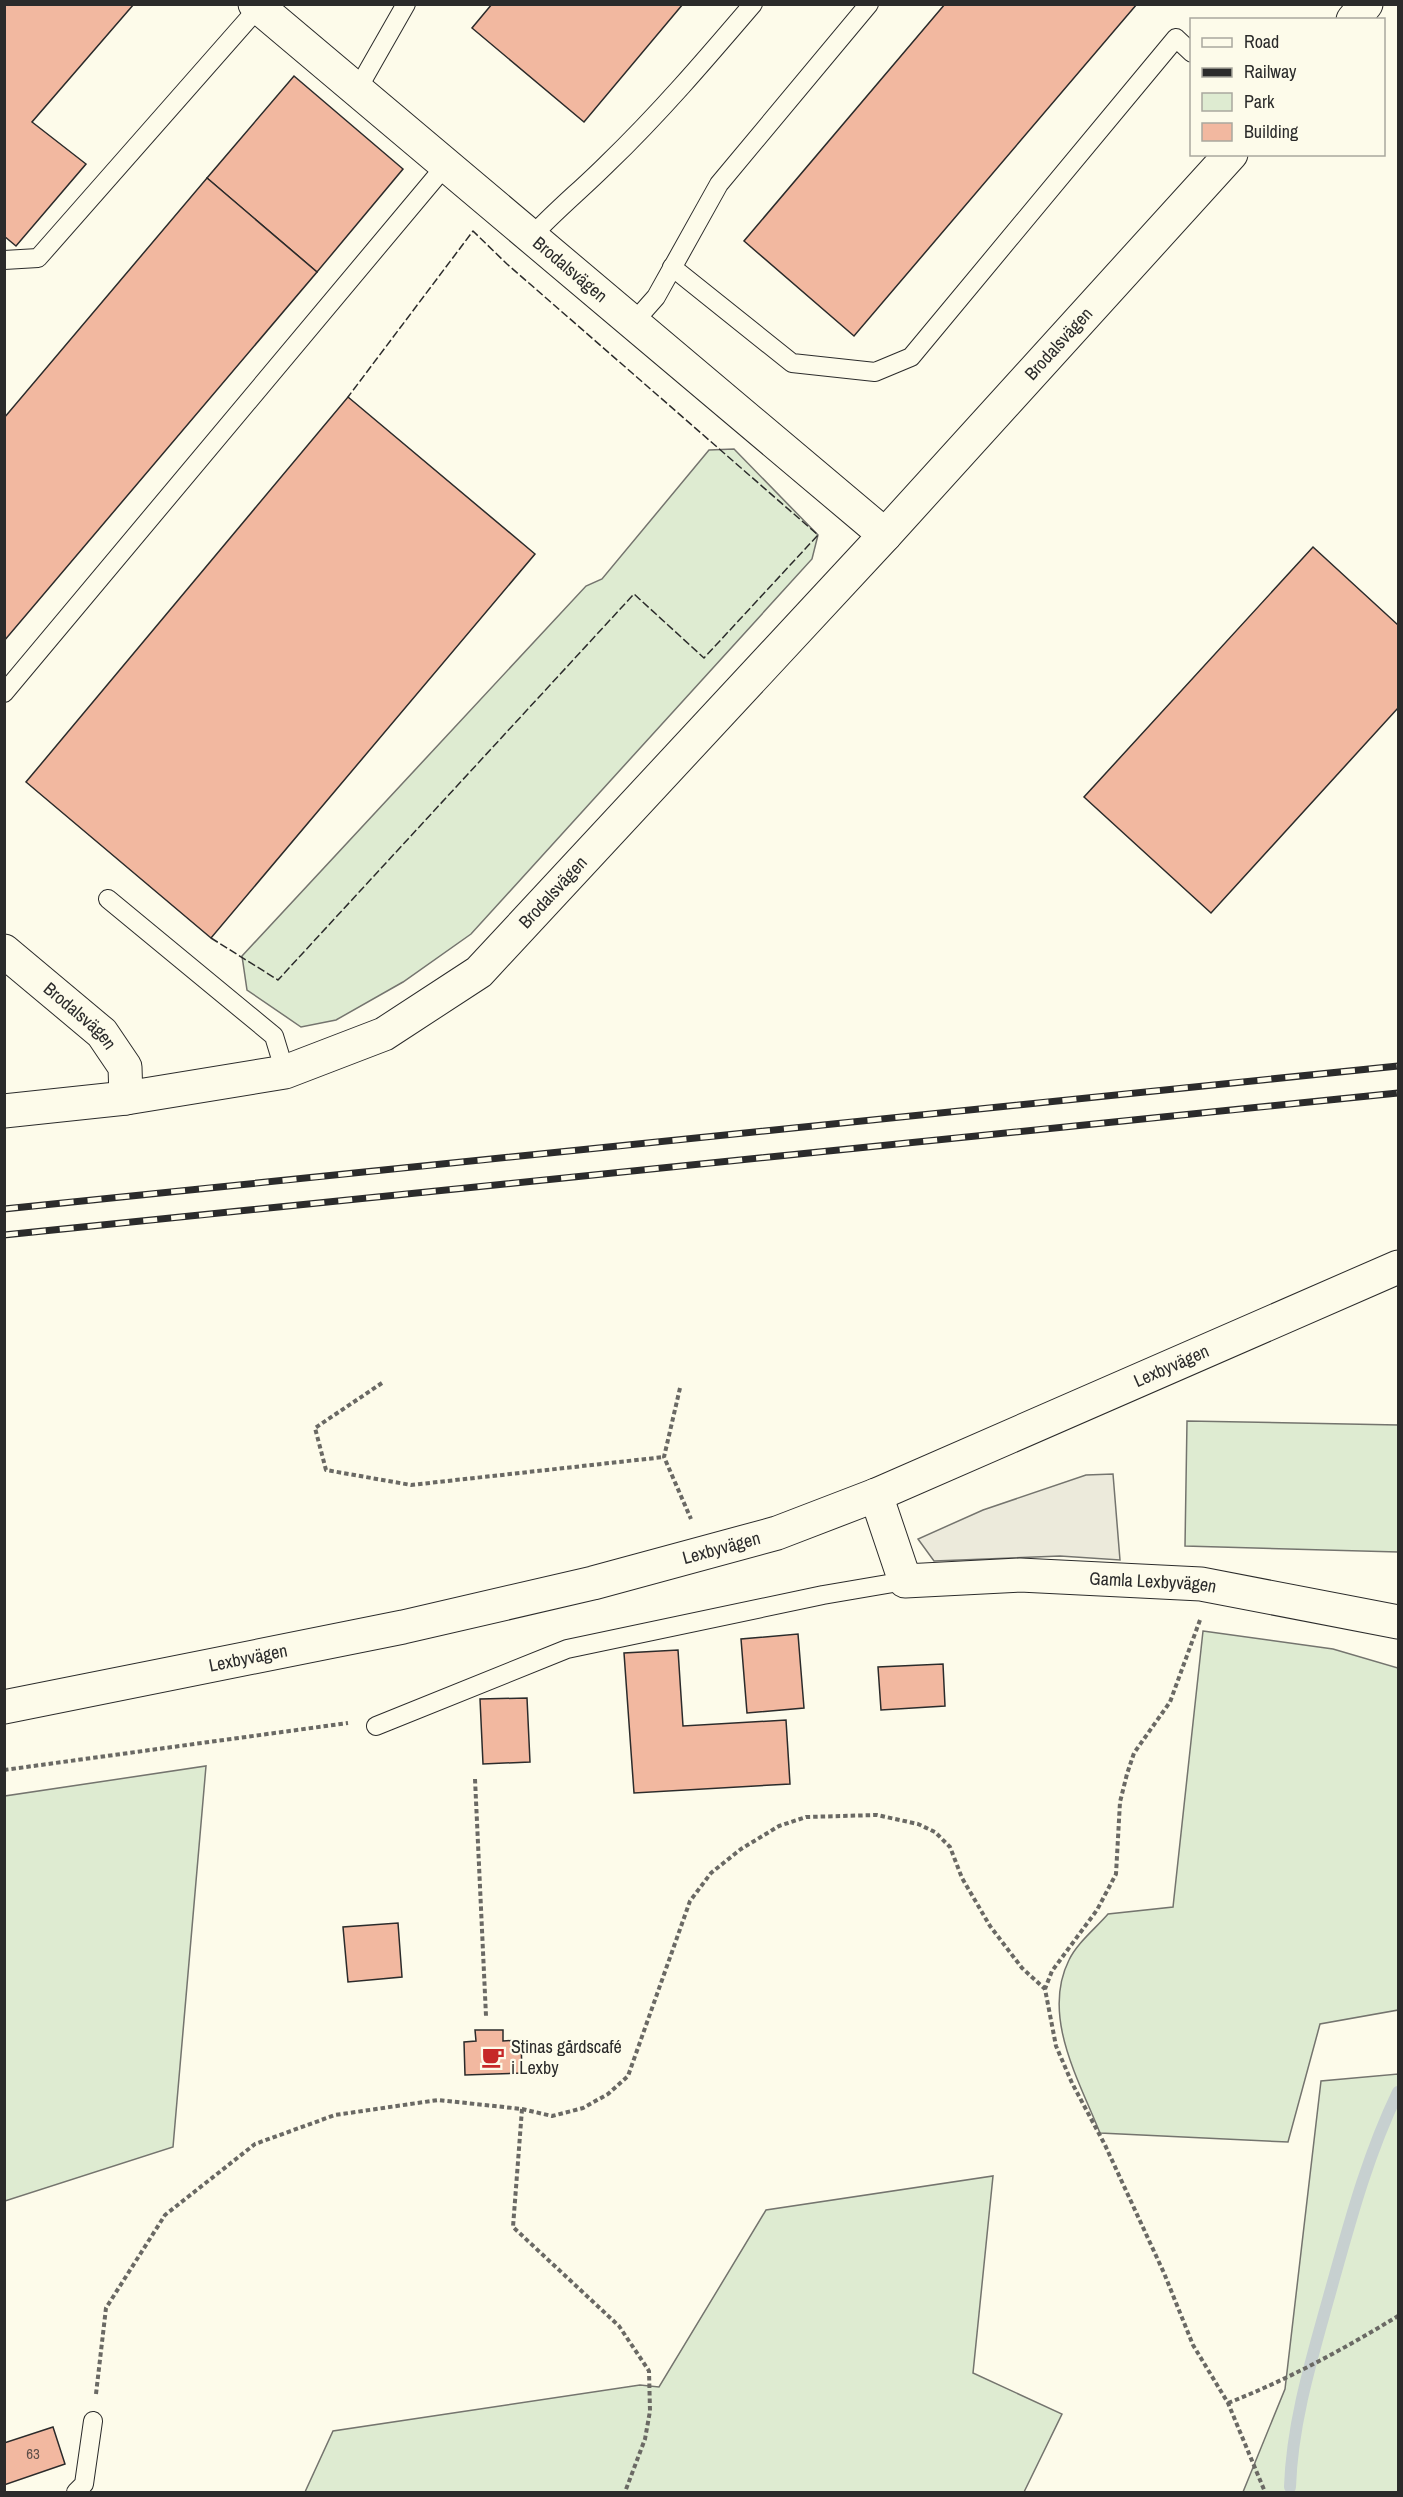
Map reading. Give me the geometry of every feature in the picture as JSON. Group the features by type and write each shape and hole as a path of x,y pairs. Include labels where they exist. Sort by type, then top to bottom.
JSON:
{"street":[{"path":"1355,18 1366,4"},
{"name":"Brodalsvägen","path":"257,6 885,535"},
{"name":"Brodalsvägen","path":"4,1111 126,1098 285,1072 384,1034 479,972 885,535 1229,156"},
{"name":"Brodalsvägen","path":"4,951 102,1033 125,1067 126,1098"},
{"name":"Lexbyvägen","path":"4,1707 403,1628 593,1583 777,1533 876,1495 1398,1267"},
{"path":"876,1495 905,1581"},
{"name":"Gamla Lexbyvägen","path":"905,1581 1020,1575 1201,1584 1398,1622"}],"lane":[{"path":"357,90 406,4"},
{"path":"531,237 555,210 608,164 696,71 753,4"},
{"path":"633,323 656,297 718,184 869,4"},
{"path":"4,260 38,258 257,6"},
{"path":"672,267 792,363 874,372 911,357 1176,38 1190,52"},
{"path":"4,693 446,165"},
{"path":"108,900 274,1036 285,1072"},
{"path":"376,1726 567,1649 823,1594 905,1581"},
{"path":"76,2493 84,2484 93,2421"}],"path":[{"path":"382,1383 315,1428 326,1470 411,1485 664,1457"},
{"path":"680,1388 664,1457 706,1552"},
{"path":"1201,1584 1200,1621 1179,1680 1170,1702 1134,1753 1126,1774 1120,1803 1116,1874 1097,1910 1052,1971 1045,1989 1056,2046 1072,2083 1105,2145 1164,2273 1193,2345 1228,2403 1264,2493"},
{"path":"4,1770 345,1722 376,1726"},
{"path":"475,1779 486,2016"},
{"path":"93,2421 106,2308 165,2215 255,2144 335,2115 438,2100 522,2109 552,2115 584,2108 608,2094 628,2076 690,1901 711,1873 741,1849 779,1826 806,1817 877,1815 918,1824 935,1832 950,1847 962,1878 990,1926 1022,1968 1045,1989"},
{"path":"522,2109 513,2227 619,2326 649,2371 650,2411 645,2439 625,2493"},
{"path":"1228,2403 1283,2379 1398,2316"}],"green space":[{"path":"734,449 818,535 812,559 471,934 403,982 336,1020 301,1027 247,990 242,956 586,586 602,579 709,450"},
{"path":"1187,1421 1398,1425 1398,1552 1185,1546"},
{"path":"1203,1631 1333,1649 1398,1668 1398,2010 1320,2024 1288,2142 1100,2133 1066,2048 1061,2025 1059,2003 1061,1981 1072,1954 1087,1936 1108,1914 1173,1907"},
{"path":"206,1766 173,2147 5,2201 5,1796"},
{"path":"1398,2074 1398,2492 1243,2492 1285,2389 1321,2081"},
{"path":"993,2176 973,2373 1062,2414 1024,2492 305,2492 333,2431 640,2385 659,2387 766,2210"}],"shaded area":[{"path":"1113,1474 1120,1560 1060,1556 934,1561 918,1539 983,1510 1086,1475"}],"building":[{"path":"4,4 134,4 32,122 86,164 16,246 4,236"},
{"path":"492,4 683,4 584,122 472,28"},
{"path":"945,4 1137,4 854,336 744,241"},
{"path":"294,76 403,169 317,272 207,178"},
{"path":"207,178 317,272 4,641 4,418"},
{"path":"348,397 535,554 211,938 26,782"},
{"path":"1313,547 1398,625 1398,708 1211,913 1084,797"},
{"path":"798,1634 804,1708 747,1713 741,1639"},
{"path":"678,1650 683,1726 786,1720 790,1784 634,1793 624,1653"},
{"path":"943,1664 945,1706 881,1710 878,1667"},
{"path":"527,1698 530,1762 483,1764 480,1699"},
{"path":"398,1923 402,1977 348,1982 343,1927"},
{"name":"Stinas gårdscafé i Lexby","path":"475,2030 503,2030 503,2041 521,2040 522,2073 465,2075 464,2042 476,2041"},
{"path":"53,2427 65,2464 4,2485 4,2443"}],"waterway":[{"path":"1290,2487 1298,2416 1315,2346 1358,2194 1376,2142 1398,2092"}],"railway":[{"path":"4,1209 1398,1066"},
{"path":"4,1235 1398,1093"}],"fence":[{"path":"211,938 278,980 634,594 704,658 818,535 507,264 473,231 348,397"}],"place":[{"name":"Stinas gårdscafé i Lexby","path":"493,2057"}]}
